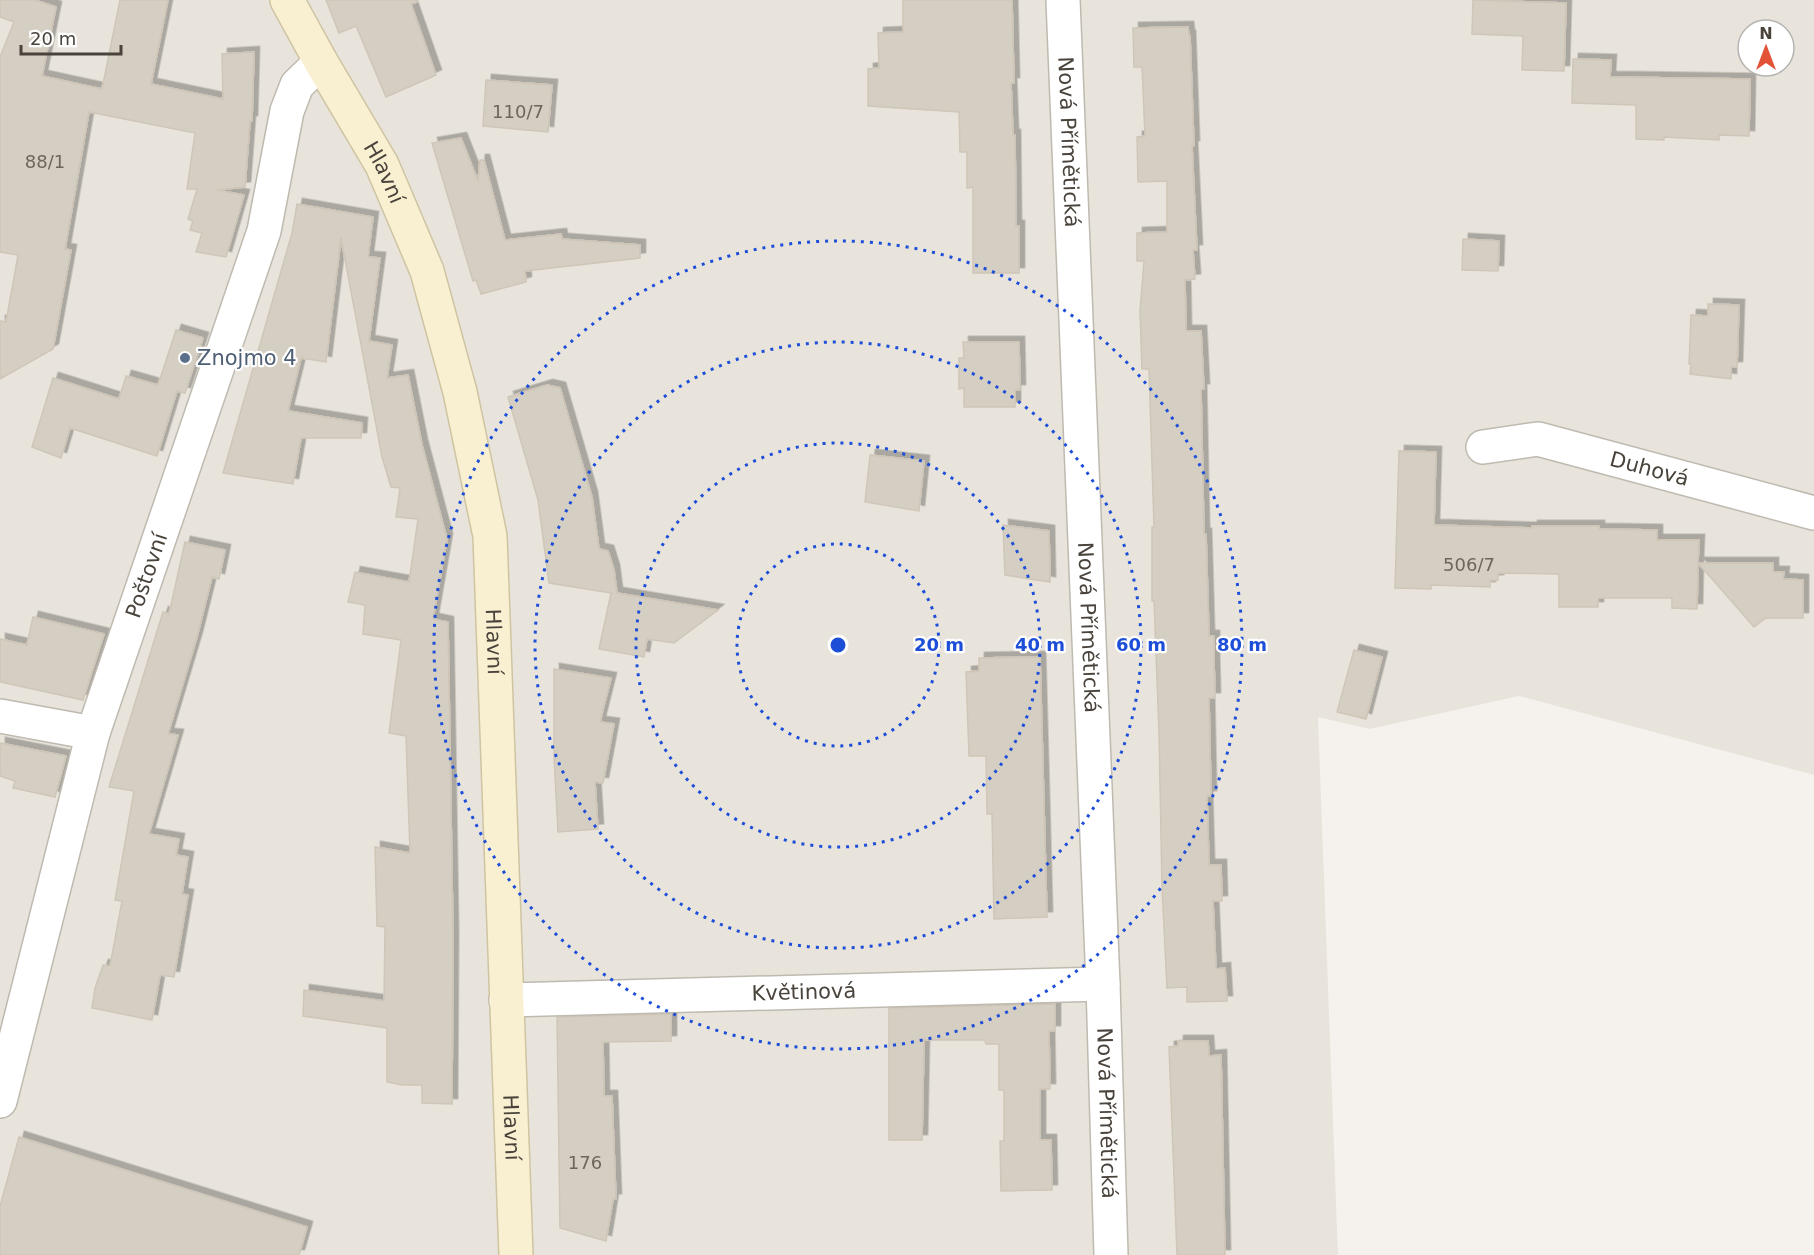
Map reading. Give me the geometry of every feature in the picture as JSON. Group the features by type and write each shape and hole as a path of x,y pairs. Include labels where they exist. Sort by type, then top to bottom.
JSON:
{"main road":[{"name":"Hlavní","path":"287,0 382,165 427,271 460,392 490,536 516,1255"}],"street":[{"name":"Nová Přímětická","path":"1063,0 1103,984 1111,1255"},
{"name":"Poštovní","path":"0,1101 93,734 264,231 287,111 297,85 321,62"},
{"name":"Duhová","path":"1482,447 1538,440 1814,513"},
{"path":"0,716 93,734"},
{"name":"Květinová","path":"506,1000 1103,984"}],"shaded area":[{"path":"0,0 1814,0 1814,775 1519,696 1370,729 1318,717 1338,1255 0,1255"}],"building":[{"path":"0,0 35,0 56,7 42,76 102,89 120,0 168,0 151,84 223,99 222,54 254,52 252,121 250,121 245,187 217,190 244,195 226,257 196,252 202,233 190,230 193,221 188,219 197,189 187,189 195,133 89,112 65,249 71,250 53,349 0,379 0,321 6,322 18,255 0,252 0,57 14,22 0,17"},
{"path":"326,0 417,0 411,4 436,75 386,97 356,26 339,33"},
{"path":"903,0 1012,0 1014,83 1011,83 1013,135 1015,135 1016,226 1019,226 1019,273 973,273 973,187 967,188 967,152 960,152 959,112 868,106 868,69 879,68 878,33 903,32"},
{"path":"1473,0 1566,3 1564,71 1522,70 1523,36 1472,34"},
{"path":"1188,27 1197,250 1193,250 1195,279 1185,280 1186,331 1201,331 1204,389 1201,389 1204,534 1206,534 1209,636 1214,636 1215,698 1209,698 1211,796 1207,796 1209,865 1221,865 1222,901 1213,901 1216,969 1225,968 1227,1001 1187,1002 1187,987 1167,988 1154,601 1152,601 1152,527 1154,527 1149,369 1142,369 1140,311 1144,261 1137,261 1137,233 1167,232 1167,181 1138,182 1137,137 1145,136 1142,67 1134,67 1133,28"},
{"path":"1573,59 1611,60 1610,77 1750,79 1749,136 1719,135 1719,140 1664,137 1664,140 1636,139 1636,105 1572,103"},
{"path":"486,80 552,85 548,132 483,126"},
{"path":"461,138 478,181 480,160 484,160 505,240 561,234 562,239 640,245 640,258 525,271 526,282 481,294 476,280 473,281 432,143"},
{"path":"297,204 373,217 368,257 380,258 369,341 392,345 387,378 408,375 422,445 447,539 433,619 448,622 453,937 452,1104 422,1103 422,1085 387,1082 387,1028 303,1016 304,990 384,1001 385,927 377,926 375,847 410,853 406,736 389,733 401,640 363,634 365,605 348,602 355,572 409,582 418,519 396,517 400,488 391,487 382,457 341,238 326,362 301,358 288,411 362,423 361,438 301,438 293,484 223,473 292,233"},
{"path":"1463,239 1499,241 1498,271 1462,270"},
{"path":"1708,304 1739,305 1737,367 1731,367 1731,379 1690,374 1691,315 1708,316"},
{"path":"176,330 203,338 185,393 177,391 157,456 70,428 61,458 32,447 53,378 119,399 126,376 158,385"},
{"path":"963,342 1019,342 1020,390 1015,390 1015,407 964,407 964,388 959,389 959,358 964,358"},
{"path":"547,385 560,388 592,497 599,549 608,551 614,570 617,593 718,610 674,643 647,639 644,657 599,649 611,593 549,583 538,500 508,397"},
{"path":"1399,451 1436,452 1434,525 1532,528 1532,526 1599,526 1599,529 1657,530 1657,540 1699,540 1697,609 1672,608 1672,598 1598,598 1598,607 1559,607 1559,574 1498,573 1498,580 1490,580 1490,587 1431,585 1431,589 1395,588"},
{"path":"870,455 924,461 919,511 865,502"},
{"path":"1003,525 1049,531 1050,582 1005,575"},
{"path":"185,542 225,550 219,579 212,577 168,734 178,735 149,834 179,839 176,855 188,857 182,894 188,895 174,977 160,975 152,1020 92,1008 95,988 103,965 110,966 122,901 115,900 134,791 109,787 163,612 169,614"},
{"path":"1698,563 1773,563 1773,572 1784,572 1783,579 1803,580 1803,618 1766,618 1754,627"},
{"path":"33,617 104,634 83,700 0,682 0,639 27,645"},
{"path":"1354,650 1382,657 1366,719 1337,712"},
{"path":"1040,657 1047,917 994,919 992,814 987,814 986,756 969,756 966,672 979,671 979,658"},
{"path":"554,669 611,678 600,722 614,724 603,783 595,782 598,829 558,832 554,757"},
{"path":"0,743 66,756 55,797 13,788 15,781 0,776"},
{"path":"1055,1004 1055,1031 1049,1031 1050,1089 1040,1089 1040,1140 1051,1140 1052,1190 1001,1191 1000,1141 1004,1141 1004,1090 999,1090 999,1044 986,1044 985,1040 924,1040 922,1140 889,1140 889,1008"},
{"path":"671,1014 671,1041 603,1042 604,1096 612,1096 616,1199 613,1199 606,1241 560,1228 557,1017"},
{"path":"1178,1041 1208,1041 1209,1056 1221,1055 1225,1255 1177,1255 1169,1047 1178,1046"},
{"path":"19,1137 307,1227 299,1255 0,1255 0,1206"}],"place":[{"name":"Znojmo 4","path":"185,358"}]}
